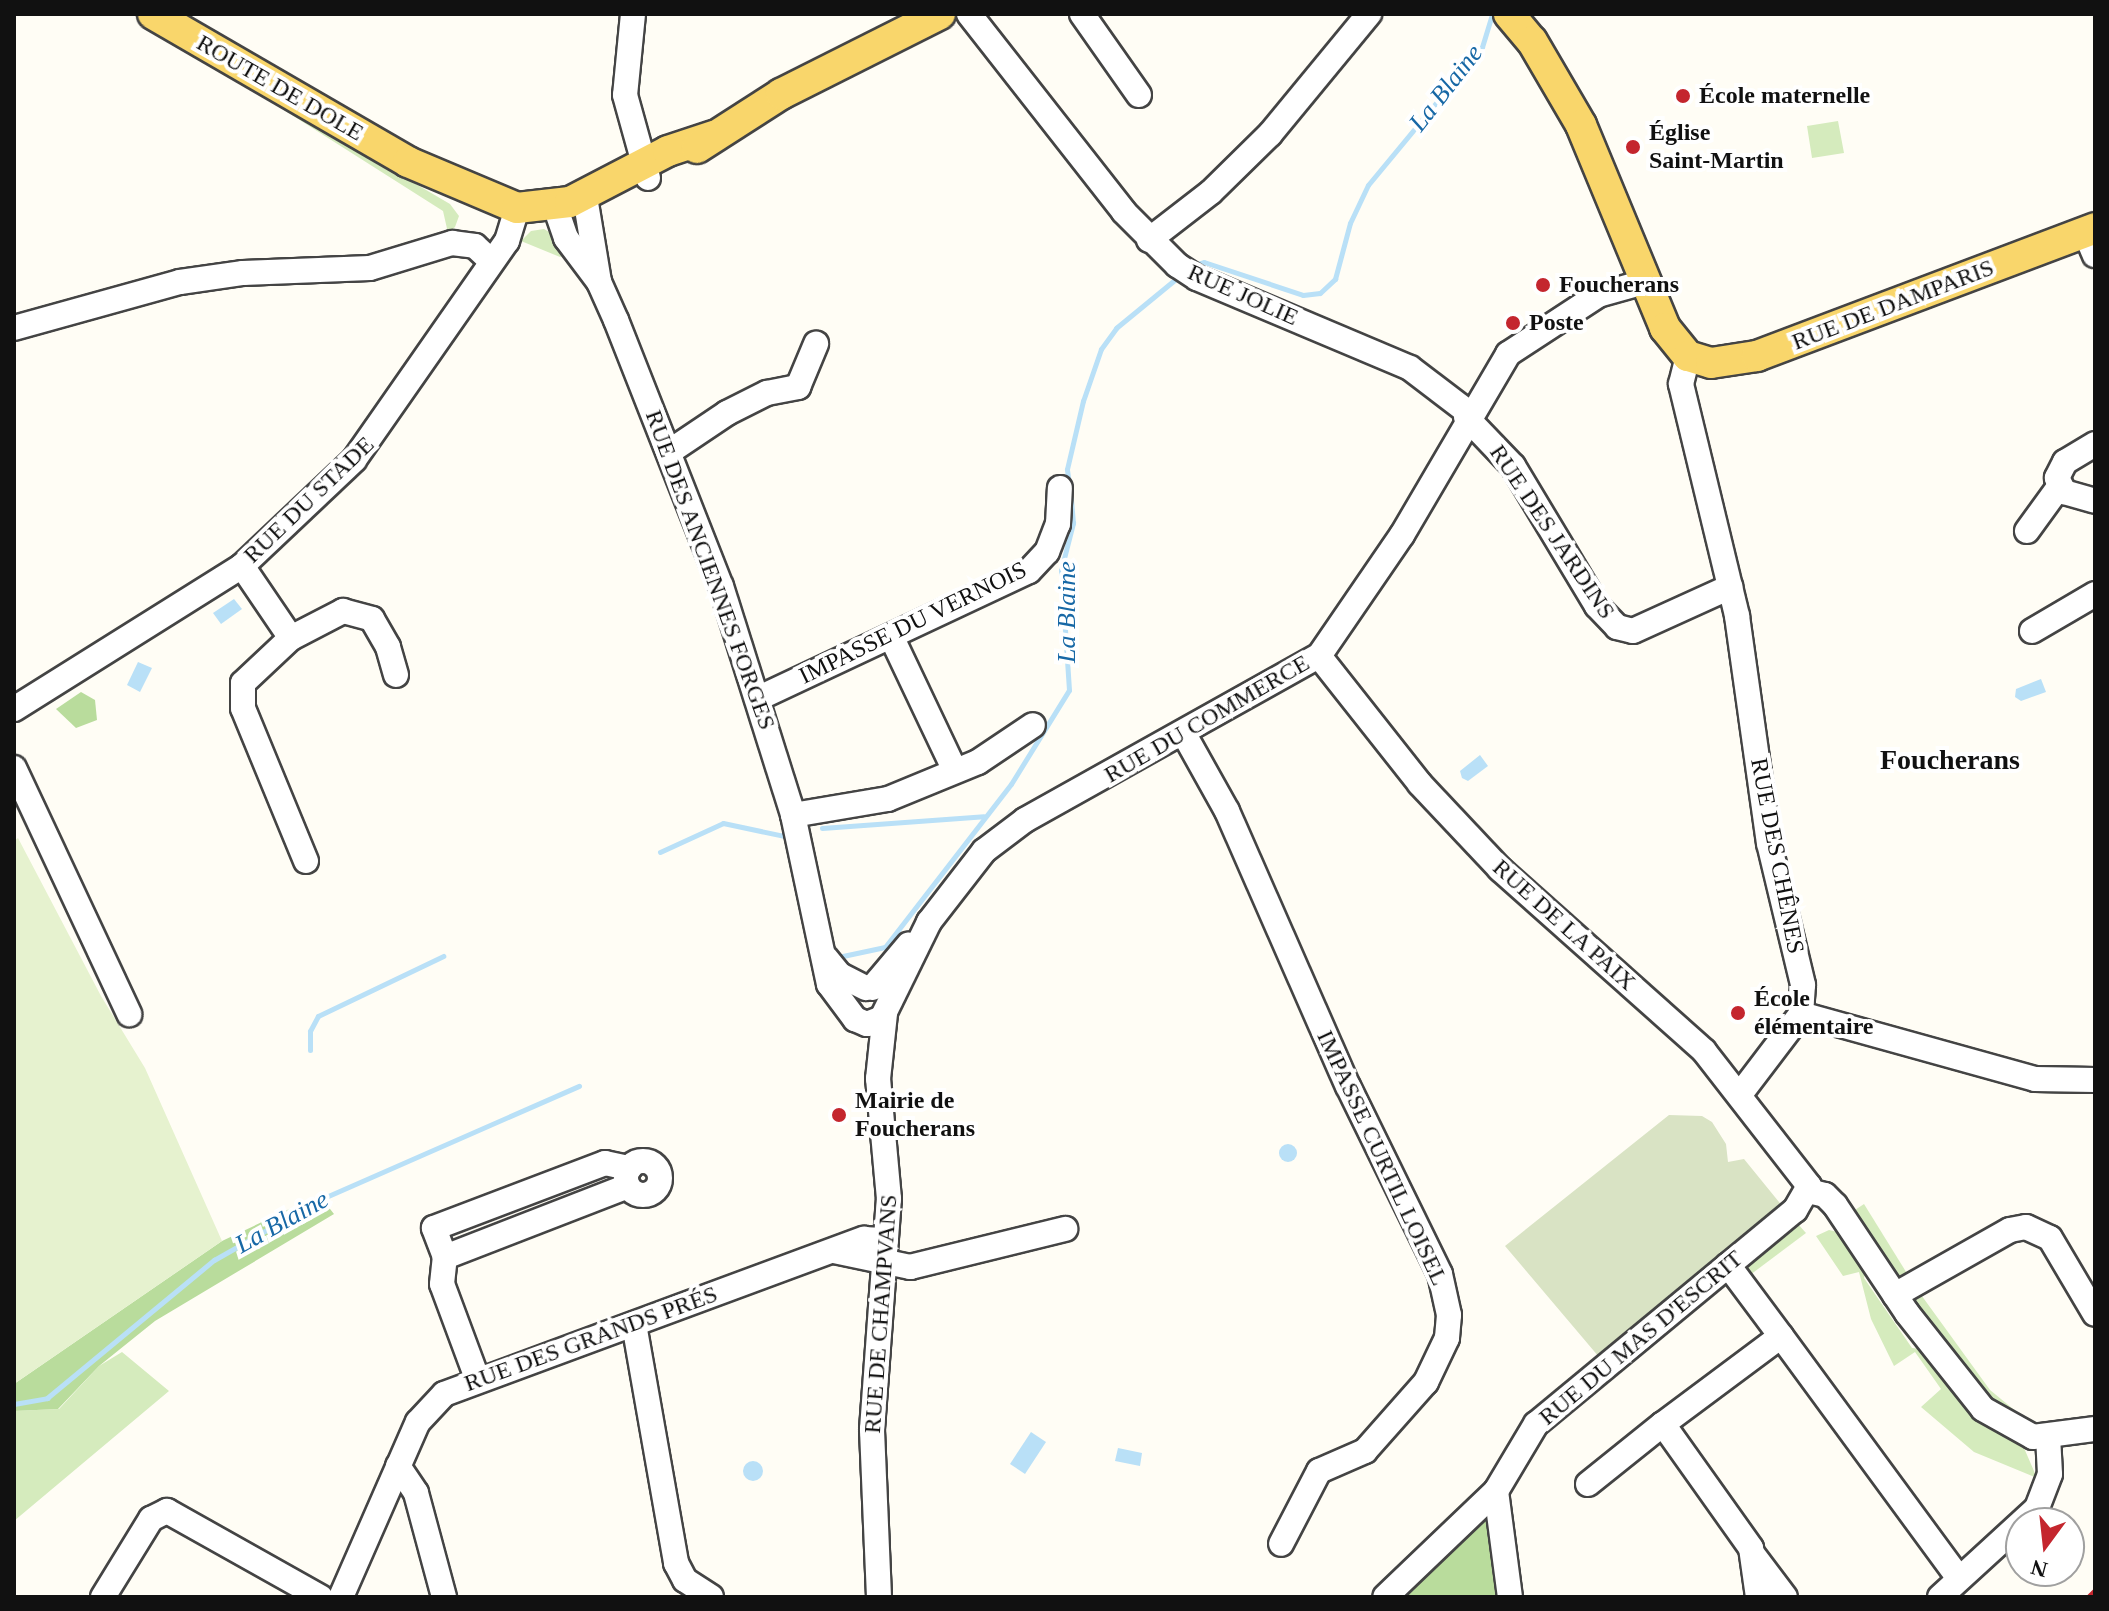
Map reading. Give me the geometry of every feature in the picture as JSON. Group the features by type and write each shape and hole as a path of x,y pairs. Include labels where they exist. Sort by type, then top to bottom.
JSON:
{"main road":[{"name":"ROUTE DE DOLE","path":"153,14 408,162 516,216 558,214 587,204 834,66 940,14"},
{"path":"1509,14 1538,50 1581,125 1665,328 1688,356"},
{"name":"RUE DE DAMPARIS","path":"1688,356 1711,363 1757,356 2092,238"}],"street":[{"path":"633,14 625,95 645,171"},
{"name":"RUE JOLIE","path":"969,14 1149,240 1197,278 1410,368 1468,415"},
{"path":"1082,14 1139,95"},
{"path":"1149,240 1211,192 1270,134 1369,14"},
{"name":"RUE DES ANCIENNES FORGES","path":"587,204 599,282 669,452 759,698 793,815 826,958 829,984 852,1015"},
{"name":"RUE DES ANCIENNES FORGES","path":"558,214 586,270 599,282"},
{"name":"RUE DU STADE","path":"14,709 242,566 380,430 491,261 516,216"},
{"path":"14,328 180,282 243,273 370,268 452,243 475,246 491,261"},
{"name":"RUE DU COMMERCE","path":"877,999 967,868 1004,835 1319,656 1402,535 1468,415 1517,345 1598,295 1648,281"},
{"path":"669,452 727,413 767,393 798,387 816,344"},
{"name":"RUE DES CHÊNES","path":"1688,356 1681,384 1730,587 1769,843 1803,985 1801,1014"},
{"name":"RUE DES JARDINS","path":"1468,415 1513,466 1597,606 1617,627 1633,631 1730,587"},
{"path":"2027,531 2059,487 2057,478 2065,462 2095,444"},
{"path":"2059,487 2095,501"},
{"name":"IMPASSE DU VERNOIS","path":"759,698 1029,571 1047,552 1058,524 1060,488"},
{"path":"242,566 291,638"},
{"path":"2032,631 2095,594"},
{"path":"306,861 241,699 249,674 291,638 343,611 372,619 388,647 396,675"},
{"path":"891,636 955,771"},
{"name":"RUE DE LA PAIX","path":"1319,656 1411,773 1500,869 1696,1043 1741,1093 1807,1177 1808,1191"},
{"path":"793,815 888,799 955,771 1033,725"},
{"name":"IMPASSE CURTIL LOISEL","path":"1184,734 1227,811 1348,1086 1440,1274 1449,1315 1447,1338 1426,1382 1365,1451 1319,1471 1281,1544"},
{"path":"14,768 129,1014"},
{"path":"826,958 840,975 877,999"},
{"path":"854,994 877,999 871,1024 852,1015 854,994"},
{"name":"RUE DE CHAMPVANS","path":"877,999 878,1079 889,1199 877,1247 872,1429 879,1597"},
{"path":"1741,1093 1801,1014 2020,1075 2095,1080"},
{"name":"RUE DE CHAMPVANS","path":"852,1015 878,1079"},
{"path":"477,1378 442,1284 440,1269 445,1257 434,1228 605,1163 628,1177"},
{"path":"1808,1191 1825,1195 1835,1205 1895,1295 1983,1409 2026,1435 2048,1438 2095,1429"},
{"name":"RUE DU MAS D'ESCRIT","path":"1385,1597 1496,1491 1536,1424 1795,1210 1808,1191"},
{"path":"1895,1295 2010,1230 2026,1227 2050,1238 2095,1314"},
{"path":"877,1247 910,1267 1065,1229"},
{"name":"RUE DES GRANDS PRÉS","path":"341,1597 398,1466 427,1409 477,1378 834,1251 877,1247"},
{"path":"1728,1265 1959,1578"},
{"path":"634,1324 676,1563 685,1580 711,1597"},
{"path":"1588,1484 1781,1336"},
{"path":"1663,1424 1752,1555 1785,1597"},
{"path":"1940,1597 2037,1508 2050,1474 2048,1438"},
{"path":"398,1466 416,1493 444,1597"},
{"path":"1496,1491 1510,1597"},
{"path":"103,1597 143,1530 167,1511 320,1597"},
{"path":"1752,1555 1758,1597"}],"green space":[{"path":"216,67 450,204 459,216 455,227 448,233 443,211"},
{"path":"1838,121 1844,153 1812,158 1807,126"},
{"path":"544,229 556,236 569,252 560,257 521,241 531,231"},
{"path":"81,692 95,700 97,720 76,728 56,709"},
{"path":"18,838 101,996 145,1068 222,1241 14,1384 14,841"},
{"path":"1669,1115 1702,1116 1712,1122 1726,1144 1728,1162 1744,1159 1783,1207 1599,1357 1505,1246"},
{"path":"319,1195 334,1214 155,1321 99,1366 58,1409 14,1411 14,1384 222,1241"},
{"path":"1864,1204 1908,1275 1898,1279 1860,1225 1855,1210"},
{"path":"1797,1223 1806,1233 1750,1275 1745,1267"},
{"path":"1829,1230 1842,1233 1866,1269 1864,1278 1912,1348 1921,1349 1981,1420 2024,1448 2037,1478 1974,1452 1921,1407 1941,1389 1915,1352 1894,1366 1871,1319 1859,1272 1843,1276 1816,1236"},
{"path":"1919,1292 1990,1390 2029,1422 1992,1407 1911,1299"},
{"path":"122,1352 169,1391 14,1521 14,1411 59,1409 99,1366"},
{"path":"1490,1513 1502,1597 1396,1597"}],"water":[{"path":"234,599 242,609 221,624 213,613"},
{"path":"138,662 152,668 140,692 127,685"},
{"path":"2041,679 2046,692 2021,701 2015,697 2016,689"},
{"path":"1480,755 1488,766 1468,781 1462,778 1460,771"},
{"path":"1284,1144 1292,1144 1297,1153 1295,1160 1284,1162 1279,1157 1279,1149"},
{"path":"1031,1432 1046,1442 1025,1474 1010,1464"},
{"path":"1118,1448 1142,1453 1140,1466 1115,1461"},
{"path":"753,1461 760,1464 763,1471 760,1478 753,1481 746,1478 743,1471 746,1464"}],"waterway":[{"name":"La Blaine","path":"1194,265 1204,262 1303,295 1320,293 1335,279 1350,223 1368,185 1482,47 1492,14"},
{"name":"La Blaine","path":"1069,484 1067,469 1083,401 1101,349 1116,328 1178,277"},
{"name":"La Blaine","path":"838,957 885,947 1011,784 1069,690 1061,570 1073,523 1071,498"},
{"name":"La Blaine","path":"822,828 984,816"},
{"name":"La Blaine","path":"660,852 723,823 784,836"},
{"name":"La Blaine","path":"310,1050 310,1031 318,1016 443,956"},
{"name":"La Blaine","path":"14,1404 47,1398 214,1260 319,1200 579,1086"}],"railway":[{"path":"2088,1597 2095,1590"}],"place":[{"name":"École maternelle","path":"1683,96"},
{"name":"Église Saint-Martin","path":"1633,147"},
{"name":"Foucherans","path":"1543,285"},
{"name":"Poste","path":"1513,323"},
{"name":"École élémentaire","path":"1738,1013"},
{"name":"Mairie de Foucherans","path":"839,1115"}],"district":[{"name":"Foucherans","path":"1950,760"}]}
